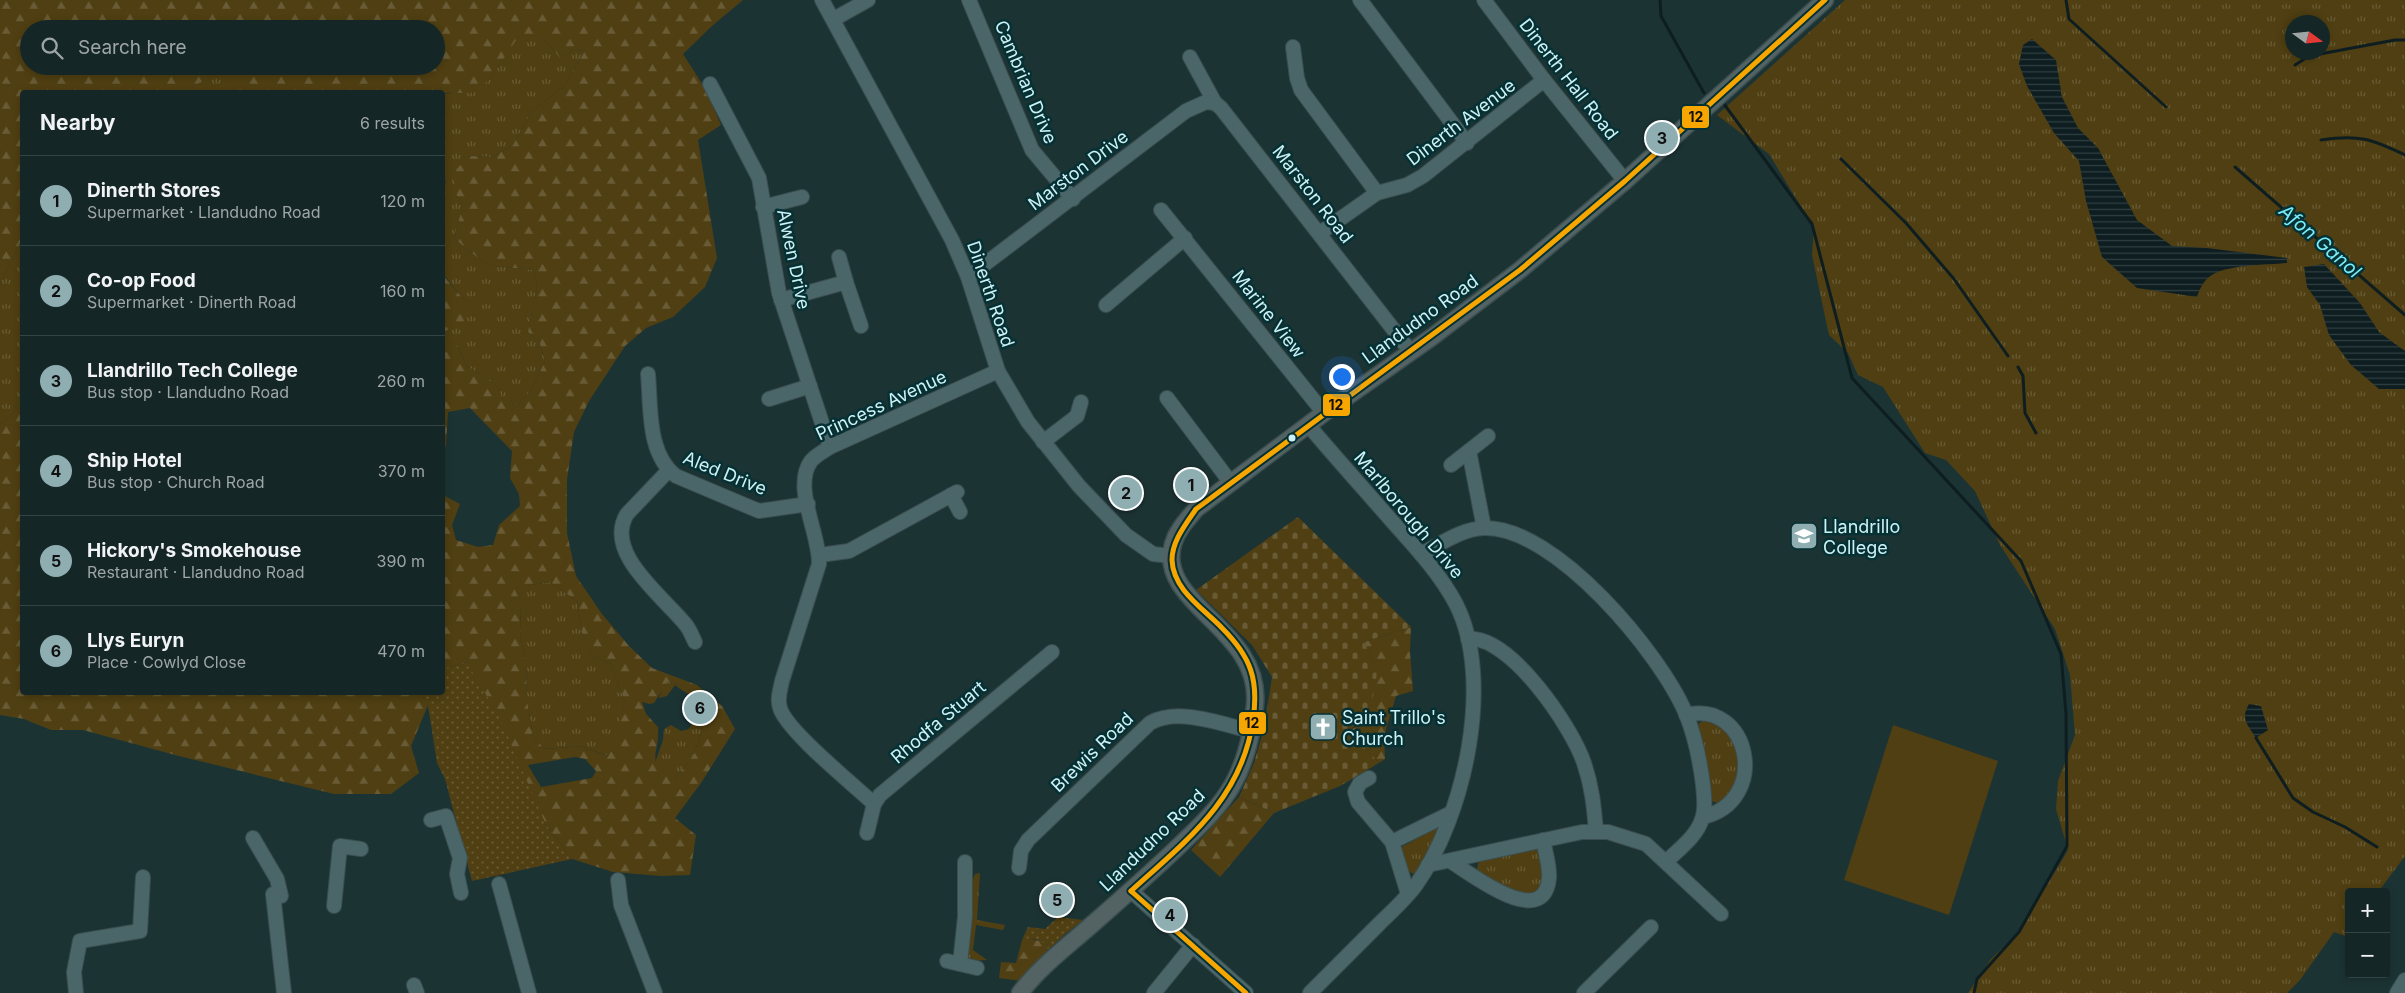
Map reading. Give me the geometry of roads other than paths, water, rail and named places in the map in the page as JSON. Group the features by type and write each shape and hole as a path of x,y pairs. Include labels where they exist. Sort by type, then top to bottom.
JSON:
{"main road":[{"name":"Llandudno Road","path":"1020,993 1054,957 1132,891 1194,831 1233,785 1241,768 1251,731 1256,702 1255,684 1251,668 1234,642 1178,583 1172,556 1174,544 1186,522 1196,509 1520,270 1625,181 1825,0"}],"street":[{"name":"Dinerth Road","path":"822,0 952,240 968,277 998,371 1013,400 1043,442 1079,486 1126,535 1153,554 1172,556"},
{"path":"834,20 868,0"},
{"name":"Cambrian Drive","path":"970,0 1032,150 1073,199"},
{"path":"1360,0 1467,143"},
{"name":"Dinerth Hall Road","path":"1484,0 1544,80 1625,181"},
{"path":"1293,47 1297,78 1301,90 1378,193"},
{"name":"Marston Road","path":"1190,57 1215,103 1221,108 1320,233 1411,352"},
{"name":"Dinerth Avenue","path":"1320,233 1378,193 1407,185 1423,176 1544,80"},
{"name":"Alwen Drive","path":"710,84 759,178 781,300 830,448"},
{"name":"Marston Drive","path":"968,277 1073,199 1186,111 1206,102 1215,103"},
{"path":"763,207 802,197"},
{"name":"Marine View","path":"1161,210 1324,413"},
{"path":"1106,305 1184,238"},
{"path":"839,257 861,326"},
{"path":"781,300 846,282"},
{"name":"Princess Avenue","path":"874,804 792,728 780,709 778,699 782,681 817,576 820,555 804,483 806,471 817,455 830,448 998,371"},
{"name":"Aled Drive","path":"648,374 656,450 669,470 676,476 759,511 808,504"},
{"path":"768,399 810,386"},
{"path":"1167,398 1231,483"},
{"path":"1043,442 1077,416 1081,400"},
{"name":"Marlborough Drive","path":"1309,426 1436,571 1455,602 1468,639 1474,687 1473,717 1466,760 1451,813 1428,865 1408,894 1310,993"},
{"path":"1451,465 1488,436"},
{"path":"1469,451 1484,528"},
{"path":"669,470 627,514 622,522 622,543 631,562 690,625 695,642"},
{"path":"820,555 849,550 954,494 960,512"},
{"path":"1421,554 1464,532 1484,528 1523,537 1576,572 1639,642 1668,682 1686,714 1702,777 1703,817 1688,840 1666,862"},
{"path":"1468,639 1479,638 1489,642 1510,658 1539,688 1564,723 1581,754 1589,778 1594,798 1596,831"},
{"name":"Rhodfa Stuart","path":"867,833 874,804 880,795 1052,652"},
{"path":"1686,714 1696,712 1717,717 1736,735 1746,758 1746,772 1741,786 1733,797 1713,815 1703,817"},
{"name":"Brewis Road","path":"1019,868 1021,851 1028,840 1150,722 1165,716 1178,715 1251,731"},
{"path":"1369,778 1360,783 1355,792 1358,802 1392,842 1408,894"},
{"path":"1392,842 1451,813"},
{"path":"430,820 446,816 460,858 457,874 461,893"},
{"path":"1428,865 1543,840 1596,831 1608,832 1646,844 1721,914"},
{"path":"253,838 277,880 284,993"},
{"path":"1450,861 1507,896 1527,902 1538,898 1546,889 1549,877 1543,840"},
{"path":"334,906 340,846 361,849"},
{"path":"964,862 965,917 954,962 977,968"},
{"path":"76,993 74,972 80,941 140,930 143,878"},
{"path":"618,880 621,906 655,993"},
{"path":"499,884 530,993"},
{"path":"1132,891 1246,993"},
{"path":"1584,993 1650,927"},
{"path":"1154,993 1193,945"},
{"path":"2397,993 2405,980"}],"waterway":[{"path":"1660,0 1661,16 1704,93"},
{"name":"Afon Ganol","path":"2066,0 2069,19 2166,107"},
{"path":"2295,65 2309,56 2395,40 2405,40"},
{"path":"1724,104 1812,224 1852,378 2021,561 2061,654 2066,714 2067,846 2019,932 1977,979 1974,993"},
{"path":"2321,140 2334,138 2364,139 2405,155"},
{"path":"1841,159 1906,223 1954,279 2008,356"},
{"name":"Afon Ganol","path":"2235,167 2405,315"},
{"path":"2018,367 2023,376 2025,413 2036,433"},
{"path":"2256,738 2293,798 2313,812 2345,827 2377,847"}],"place":[{"name":"Llandrillo Tech College","path":"1662,138"},
{"name":"Dinerth Stores","path":"1191,485"},
{"name":"Co-op Food","path":"1126,493"},
{"name":"Llandrillo College","path":"1804,536"},
{"name":"Llys Euryn","path":"700,708"},
{"name":"Saint Trillo's Church","path":"1323,727"},
{"name":"Hickory's Smokehouse","path":"1057,900"},
{"name":"Ship Hotel","path":"1170,915"}]}
